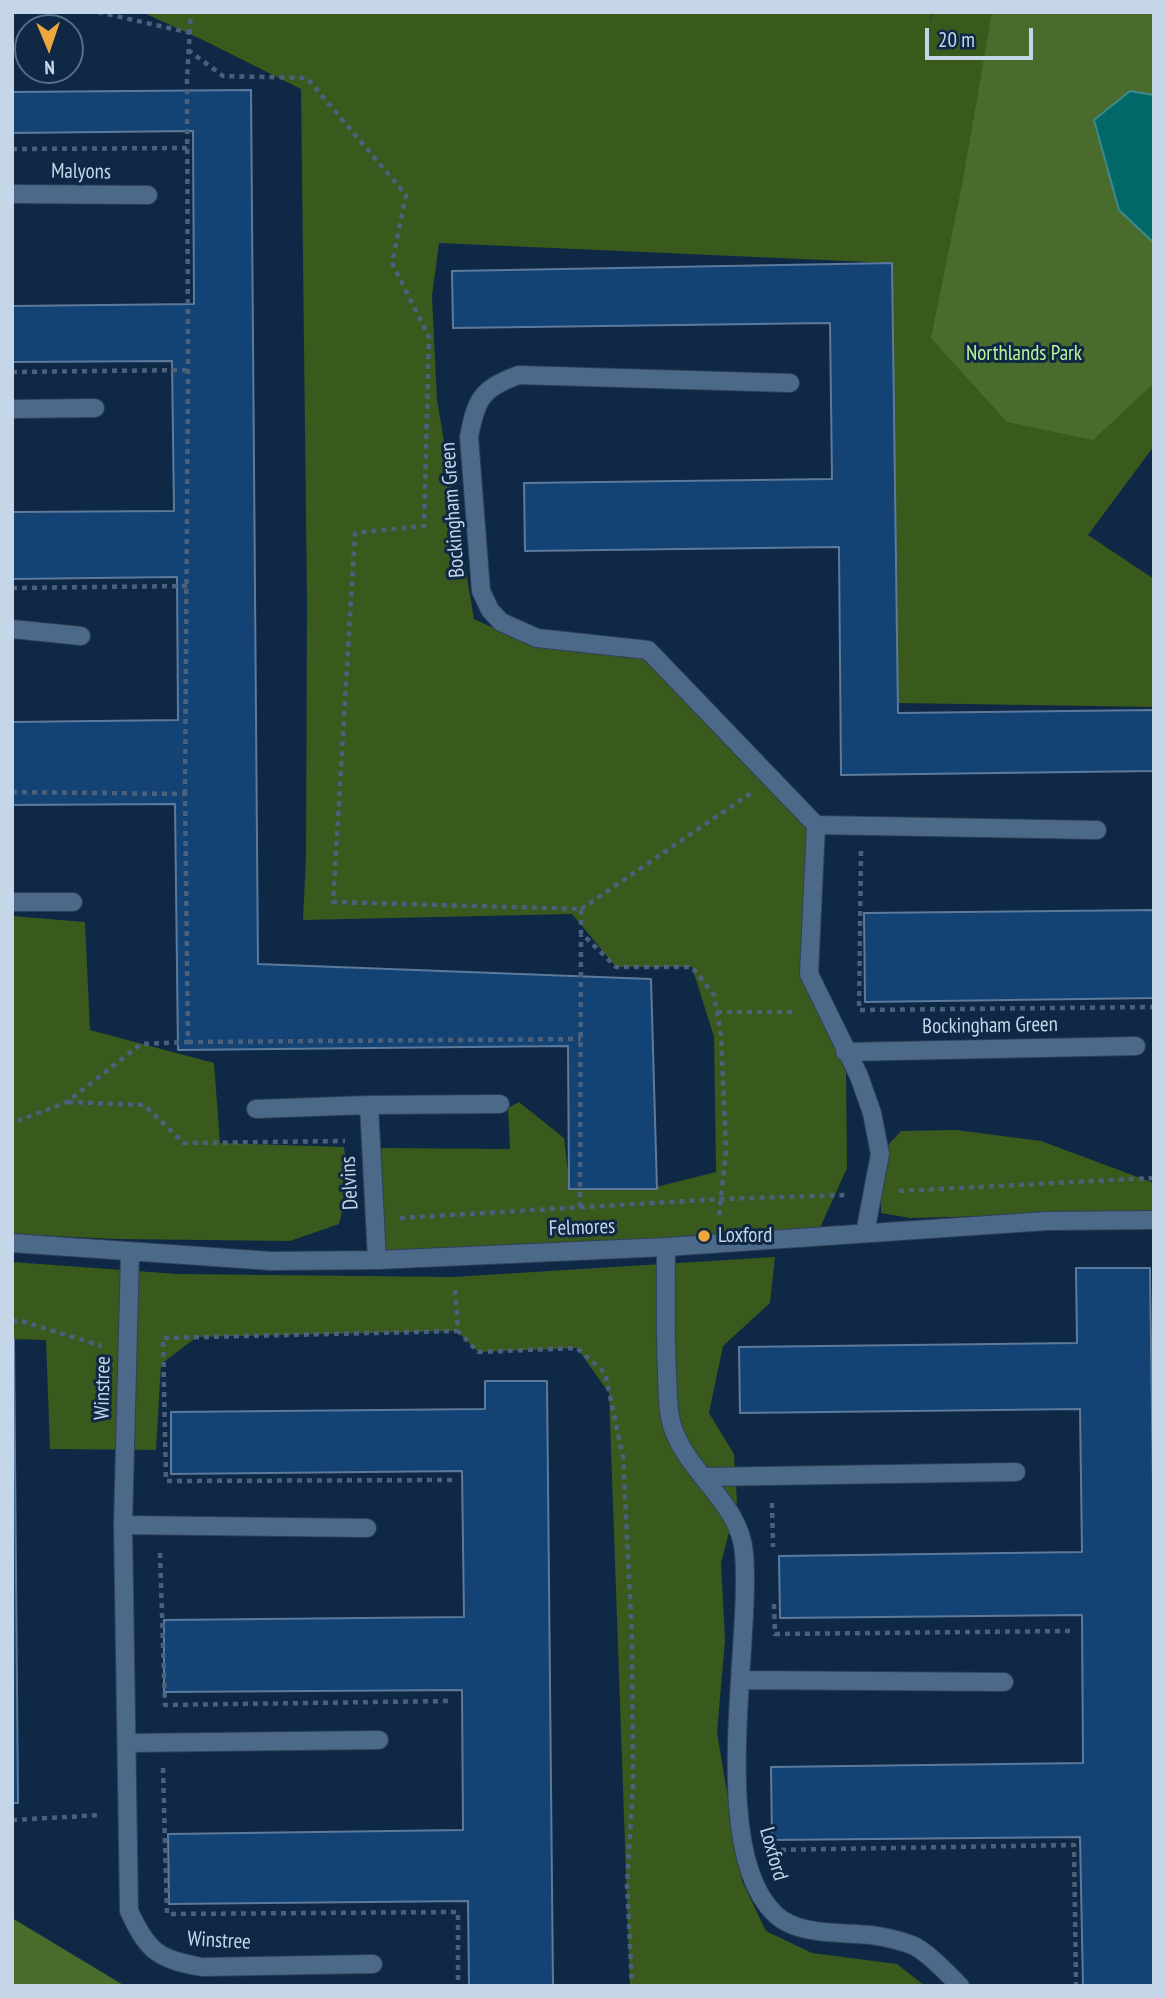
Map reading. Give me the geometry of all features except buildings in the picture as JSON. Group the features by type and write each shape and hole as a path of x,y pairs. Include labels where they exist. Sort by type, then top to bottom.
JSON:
{"street":[{"name":"Malyons","path":"12,194 148,195"},
{"name":"Bockingham Green","path":"790,383 519,375 497,382 481,398 472,418 469,437 481,591 501,622 537,638 648,650 816,825"},
{"path":"12,409 95,408"},
{"path":"12,629 81,636"},
{"path":"865,1233 880,1154 872,1113 859,1076 808,974 816,825 1097,830"},
{"path":"12,902 73,902"},
{"name":"Bockingham Green","path":"845,1052 1136,1046"},
{"path":"256,1109 500,1104"},
{"name":"Delvins","path":"369,1105 377,1260"},
{"name":"Felmores","path":"12,1243 271,1261 377,1260 719,1244 1047,1221 1154,1220"},
{"name":"Loxford","path":"666,1247 668,1406 673,1429 684,1452 738,1524 744,1552 737,1764 743,1841 754,1882 776,1916 821,1932 871,1935 916,1946 960,1986"},
{"name":"Winstree","path":"130,1253 122,1525 129,1911 140,1934 156,1953 178,1962 202,1967 373,1964"},
{"path":"703,1478 1016,1472"},
{"path":"122,1525 367,1528"},
{"path":"741,1680 1004,1682"},
{"path":"127,1743 379,1740"}],"path":[{"path":"98,12 191,33"},
{"path":"188,1042 185,794 187,148 191,12"},
{"path":"188,50 223,76 307,78 405,195 392,263 429,337 424,526 355,533 333,902 581,909 772,779"},
{"path":"12,149 187,148"},
{"path":"12,372 188,370"},
{"path":"12,588 187,586"},
{"path":"12,792 185,794"},
{"path":"861,825 859,1010 1154,1007"},
{"path":"580,1207 581,909"},
{"path":"581,933 617,967 692,967 714,995 722,1035 726,1151 720,1199 719,1244"},
{"path":"717,1012 826,1012"},
{"path":"12,1123 67,1102 141,1044 581,1039"},
{"path":"67,1102 144,1105 184,1143 349,1141"},
{"path":"390,1218 1154,1178"},
{"path":"455,1290 457,1331 478,1352 576,1348 605,1373 623,1457 632,1637 633,1785 627,1884 632,1986"},
{"path":"12,1321 21,1321 102,1346 127,1350"},
{"path":"452,1480 166,1481 163,1338 457,1331"},
{"path":"771,1476 773,1555"},
{"path":"159,1525 165,1705 449,1701"},
{"path":"774,1595 775,1634 1070,1631"},
{"path":"162,1742 167,1914 458,1912 458,1986"},
{"path":"12,1820 102,1815"},
{"path":"768,1850 1074,1845 1076,1986"}],"green space":[{"name":"Northlands Park","path":"142,12 931,12 930,23 932,12 1154,12 1154,446 1088,535 1154,579 1154,707 898,703 892,263 439,243 432,296 437,400 474,619 534,647 648,650 816,825 806,984 846,1067 847,1168 819,1230 385,1252 377,1162 382,1148 510,1149 508,1108 519,1102 564,1138 570,1189 652,1188 716,1172 714,1037 692,967 616,967 572,914 303,920 306,857 307,602 301,89"},
{"name":"Northlands Park","path":"992,12 1154,12 1154,383 1093,440 1007,422 931,338 963,180"},
{"path":"12,916 85,922 90,1030 214,1063 220,1143 344,1147 349,1184 339,1224 290,1241 116,1239 12,1234"},
{"path":"956,1130 1041,1141 1154,1183 1154,1212 910,1218 881,1213 880,1154 901,1131"},
{"path":"775,1257 770,1303 723,1346 709,1413 734,1454 737,1502 721,1563 725,1640 717,1733 742,1881 766,1931 812,1953 897,1964 925,1986 630,1986 609,1393 577,1348 478,1352 457,1331 197,1337 161,1364 156,1450 50,1449 46,1340 12,1339 12,1262 178,1274 453,1277"},
{"path":"12,1918 125,1986 12,1986"}],"shaded area":[{"path":"1130,91 1154,95 1154,243 1119,210 1094,120"}],"place":[{"name":"Loxford","path":"704,1236"}]}
